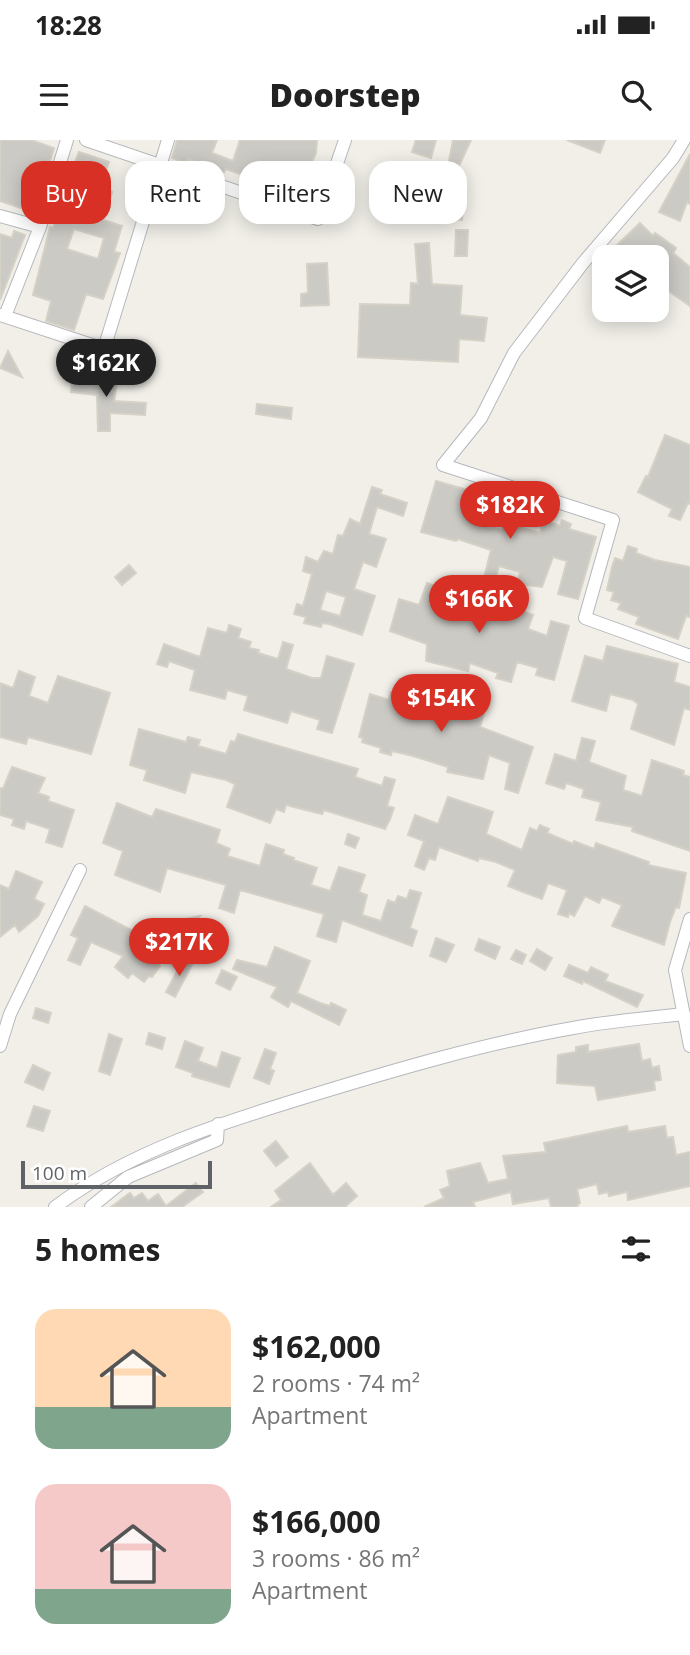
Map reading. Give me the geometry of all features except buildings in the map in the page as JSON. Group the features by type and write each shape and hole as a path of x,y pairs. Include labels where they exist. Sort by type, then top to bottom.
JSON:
{"street":[{"path":"67,140 40,227 3,316 104,349 142,224"},
{"path":"86,140 154,161"},
{"path":"161,161 168,140"},
{"path":"225,186 318,219 345,140"},
{"path":"684,140 673,158 583,263 514,353 481,418 443,465 613,520 585,618 690,656"},
{"path":"0,216 40,227"},
{"path":"0,1046 10,1014 80,870"},
{"path":"690,919 675,970 690,1046"},
{"path":"675,970 690,976"},
{"path":"55,1207 83,1186 147,1152 218,1124 428,1060 575,1027 684,1014"},
{"path":"92,1207 128,1177 217,1140 218,1124"}]}
